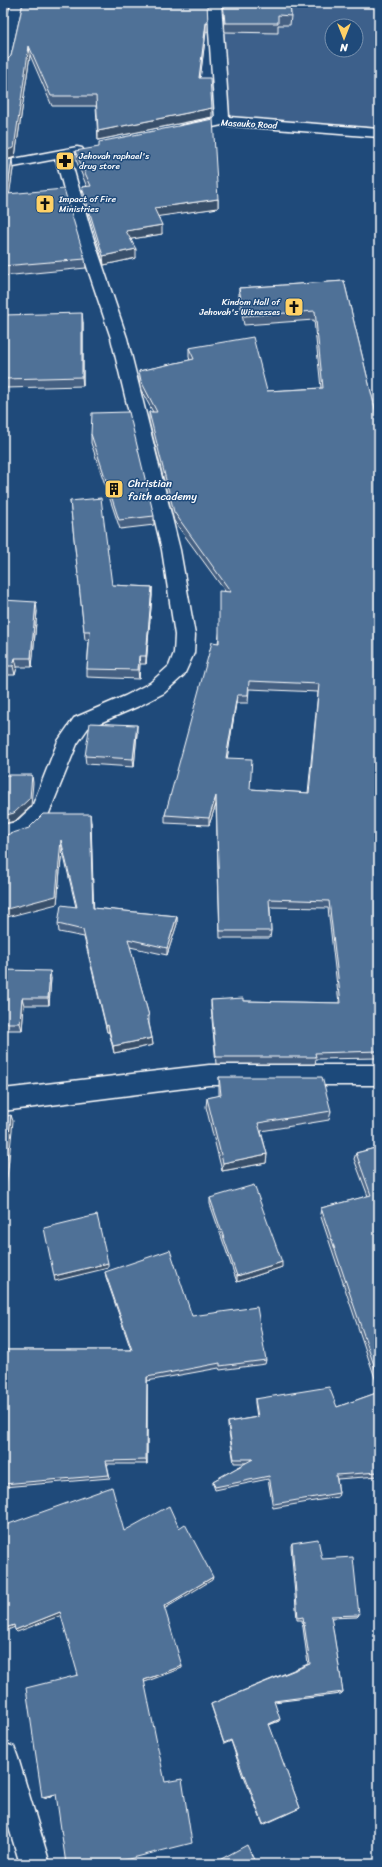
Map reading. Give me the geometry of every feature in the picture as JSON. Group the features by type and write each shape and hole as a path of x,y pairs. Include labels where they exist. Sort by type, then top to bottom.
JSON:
{"street":[{"path":"3,65 18,3"},
{"path":"214,3 222,121"},
{"name":"Masauko Road","path":"169,132 222,121 379,133"},
{"path":"3,165 92,148"},
{"path":"3,834 23,828 40,812 68,741 81,723 101,713 132,701 157,688 177,670 184,653 185,635 171,550 119,338 84,231 62,154"},
{"path":"3,1100 209,1075 379,1075"},
{"path":"3,1758 35,1864"}],"shaded area":[{"path":"221,3 379,3 379,128 230,117"}],"building":[{"path":"3,3 6,3 3,17"},
{"path":"23,3 207,3 208,23 206,23 199,78 210,78 212,108 98,131 96,96 51,96 29,46 14,148 3,151 3,61 7,60 11,56"},
{"path":"223,3 290,3 291,16 278,15 278,23 225,23"},
{"path":"213,119 218,199 154,208 162,225 126,231 136,249 103,256 82,187 91,186 75,151 99,147 99,142"},
{"path":"12,159 7,194 64,189 85,259 3,266 3,161"},
{"path":"344,281 379,425 379,1051 315,1053 316,1057 216,1057 211,1000 243,998 243,1001 341,1003 329,901 269,899 271,931 220,931 216,796 209,818 165,815 212,642 219,643 219,591 231,592 174,512 149,412 157,412 141,381 139,371 194,359 189,348 253,337 267,391 323,388 315,311 244,316 239,288","holes":["249,681 319,684 309,793 250,789 252,759 226,758 237,695 248,695"]},
{"path":"82,313 82,377 5,379 5,389 3,390 3,315"},
{"path":"129,412 154,516 119,520 91,434 92,413"},
{"path":"101,498 112,585 152,587 146,656 139,656 138,670 87,669 90,631 84,631 70,501"},
{"path":"3,600 36,602 31,658 15,658 13,666 3,666"},
{"path":"90,723 137,725 133,759 85,756"},
{"path":"3,775 32,775 30,798 14,813 3,816"},
{"path":"43,814 90,814 93,908 177,916 167,948 128,939 149,1016 147,1016 152,1038 113,1046 108,1025 106,1026 83,930 58,924 61,905 77,907 61,840 56,896 3,910 3,836 29,828"},
{"path":"3,970 50,971 48,998 22,998 20,1023 3,1023"},
{"path":"219,1077 322,1077 331,1111 258,1123 267,1154 223,1163 207,1098 221,1095"},
{"path":"11,1115 3,1194 3,1117"},
{"path":"379,1147 379,1380 321,1208 371,1195 356,1153"},
{"path":"254,1185 282,1262 237,1276 210,1198"},
{"path":"97,1215 108,1263 54,1276 44,1228"},
{"path":"170,1250 192,1316 257,1307 266,1360 220,1366 220,1363 147,1377 146,1460 106,1461 109,1475 3,1484 3,1336 4,1350 132,1350 105,1272"},
{"path":"329,1387 337,1407 379,1392 379,1472 336,1475 339,1493 274,1504 269,1476 215,1487 213,1481 253,1459 234,1459 228,1422 258,1417 255,1399"},
{"path":"112,1487 124,1531 169,1506 179,1528 185,1524 213,1577 164,1606 182,1666 144,1680 165,1782 182,1779 192,1843 109,1864 66,1864 56,1794 42,1797 26,1688 78,1675 60,1612 15,1630 14,1625 3,1629 3,1526"},
{"path":"318,1539 322,1559 353,1557 359,1615 331,1616 343,1692 274,1701 280,1719 269,1724 300,1808 263,1824 231,1740 224,1743 211,1704 310,1664 303,1617 298,1618 292,1543"},
{"path":"247,1845 256,1864 212,1864"}],"place":[{"name":"Jehovah raphael's drug store","path":"65,161"},
{"name":"Impact of Fire Ministries","path":"45,204"},
{"name":"Kindom Hall of Jehovah's Witnesses","path":"294,307"},
{"name":"Christian faith academy","path":"114,489"}]}
